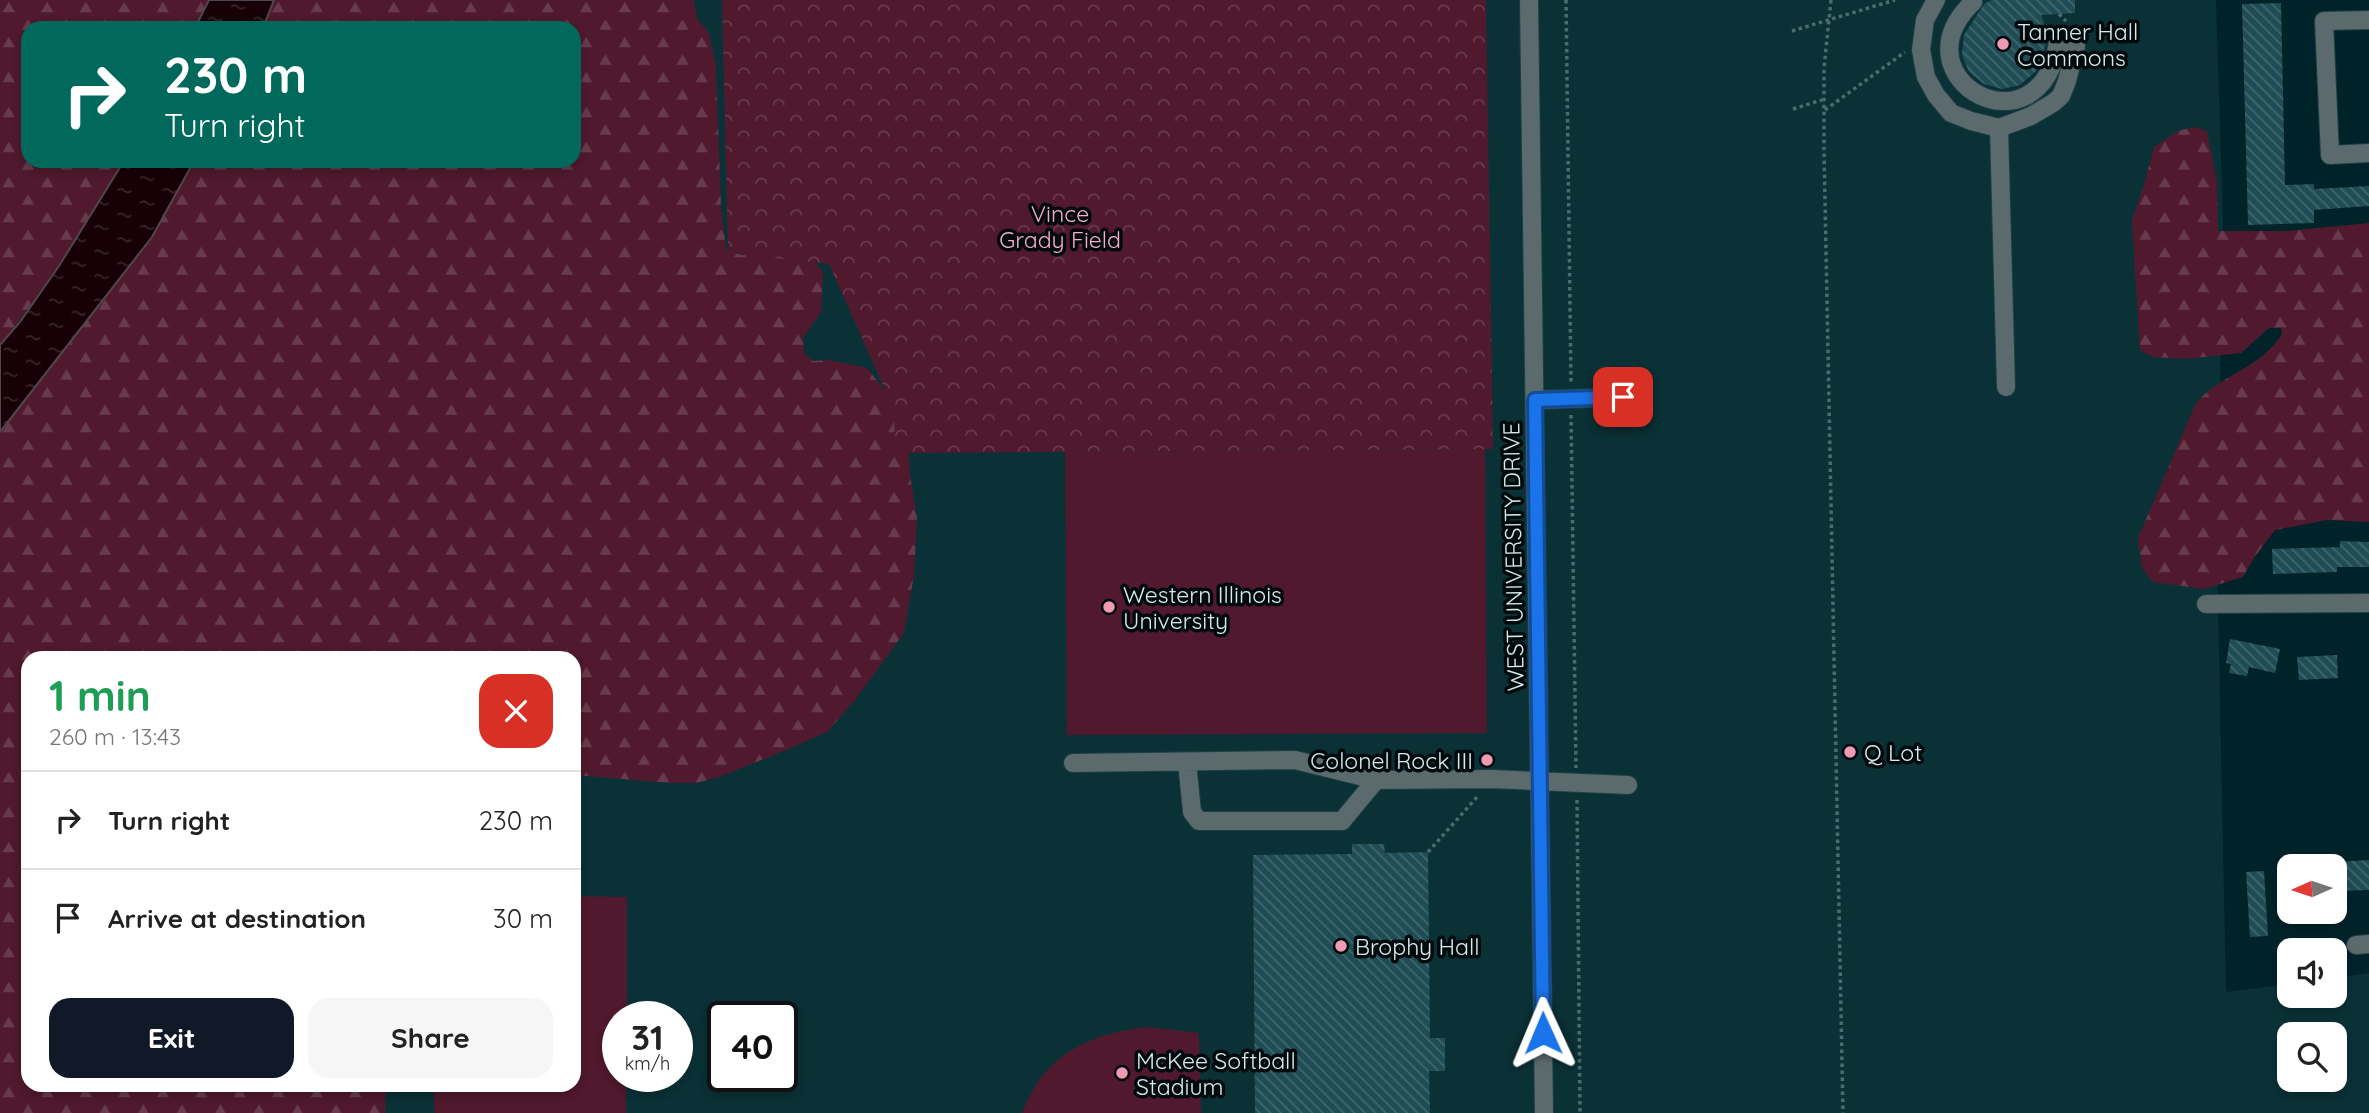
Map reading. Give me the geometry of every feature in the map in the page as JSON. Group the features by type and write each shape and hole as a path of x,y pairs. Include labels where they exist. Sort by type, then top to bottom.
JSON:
{"street":[{"name":"WEST UNIVERSITY DRIVE","path":"1529,0 1545,1113"},
{"path":"1936,0 1925,20 1921,50 1926,77 1951,113 1999,128 2031,116 2053,103 2061,96 2076,46 2067,37 2058,42 2056,55 2046,78 2037,89 2006,103 1984,99 1964,86 1953,67 1949,47 1951,31 1972,0"},
{"path":"2369,20 2324,21 2330,155 2369,153"},
{"path":"1999,128 2006,387"},
{"path":"1535,400 1623,397"},
{"path":"2206,604 2369,603"},
{"path":"1073,763 1295,760 1376,780 1492,779 1628,785"},
{"path":"1187,762 1192,812 1199,821 1342,821 1376,780"}],"path":[{"path":"1566,0 1580,1113"},
{"path":"1831,0 1824,68 1843,1113"},
{"path":"1792,31 1895,0"},
{"path":"1825,110 1908,50"},
{"path":"1793,109 1825,99"},
{"path":"1428,852 1492,779"}],"shaded area":[{"name":"Western Illinois University","path":"247,0 2216,0 2223,223 2217,555 2226,992 2277,986 2277,1008 2347,1008 2347,976 2369,973 2369,1113 0,1113 0,378 160,168 581,168 581,21 238,21"}],"green space":[{"path":"0,0 209,0 198,21 21,21 21,168 120,168 50,278 0,345"},
{"path":"274,0 694,0 697,19 709,33 716,65 721,207 726,249 741,255 778,252 812,259 823,272 821,312 803,338 804,353 813,361 829,360 867,368 894,402 908,436 910,475 917,519 914,575 904,633 855,700 827,732 719,777 696,783 581,776 581,651 21,651 21,1092 386,1092 385,1113 0,1113 0,432 152,237 190,168 581,168 581,21 266,21"},
{"name":"Vince Grady Field","path":"722,0 1486,0 1493,449 895,453 894,410 829,264 728,253"},
{"path":"2194,127 2207,131 2217,183 2218,231 2285,231 2369,223 2369,522 2327,520 2275,530 2243,577 2204,589 2153,582 2142,568 2138,538 2196,403 2217,385 2263,356 2282,334 2281,328 2269,328 2241,353 2186,359 2153,357 2140,350 2132,220 2154,147 2178,131"},
{"path":"1485,449 1487,733 1067,735 1065,452"},
{"path":"581,896 627,897 627,1001 602,1001 602,1092 626,1092 626,1113 434,1113 434,1092 581,1092"},
{"name":"McKee Softball Stadium","path":"1147,1027 1199,1033 1201,1113 1022,1113 1042,1076 1070,1051 1105,1035"}],"water":[{"path":"209,0 274,0 266,21 198,21"},
{"path":"120,168 190,168 152,237 0,432 0,345 20,322 59,266"}],"building":[{"name":"Tanner Hall Commons","path":"1992,0 2075,0 2075,13 2041,15 2049,36 2036,71 2020,85 2002,89 1984,84 1969,72 1962,55 1964,35 1984,4"},
{"path":"2281,3 2285,185 2314,184 2314,189 2369,186 2369,206 2314,210 2314,223 2248,225 2242,4"},
{"path":"2340,541 2369,542 2369,567 2337,567 2337,572 2273,574 2272,549 2340,547"},
{"path":"2230,639 2280,649 2275,673 2249,667 2247,676 2229,673 2231,664 2226,663"},
{"path":"2337,655 2338,678 2299,680 2297,657"},
{"name":"Brophy Hall","path":"1352,844 1384,844 1385,853 1428,852 1430,1038 1445,1038 1445,1071 1429,1071 1430,1113 1255,1113 1253,855 1352,854"},
{"path":"2369,860 2369,890 2347,891 2347,861"},
{"path":"2264,871 2268,936 2250,937 2246,872"}],"place":[{"name":"Tanner Hall Commons","path":"2003,44"},
{"name":"Western Illinois University","path":"1109,607"},
{"name":"Q Lot","path":"1850,752"},
{"name":"Colonel Rock III","path":"1487,760"},
{"name":"Brophy Hall","path":"1341,946"},
{"name":"McKee Softball Stadium","path":"1122,1073"}],"route":[{"path":"1543,1033 1535,400 1623,397"}]}
